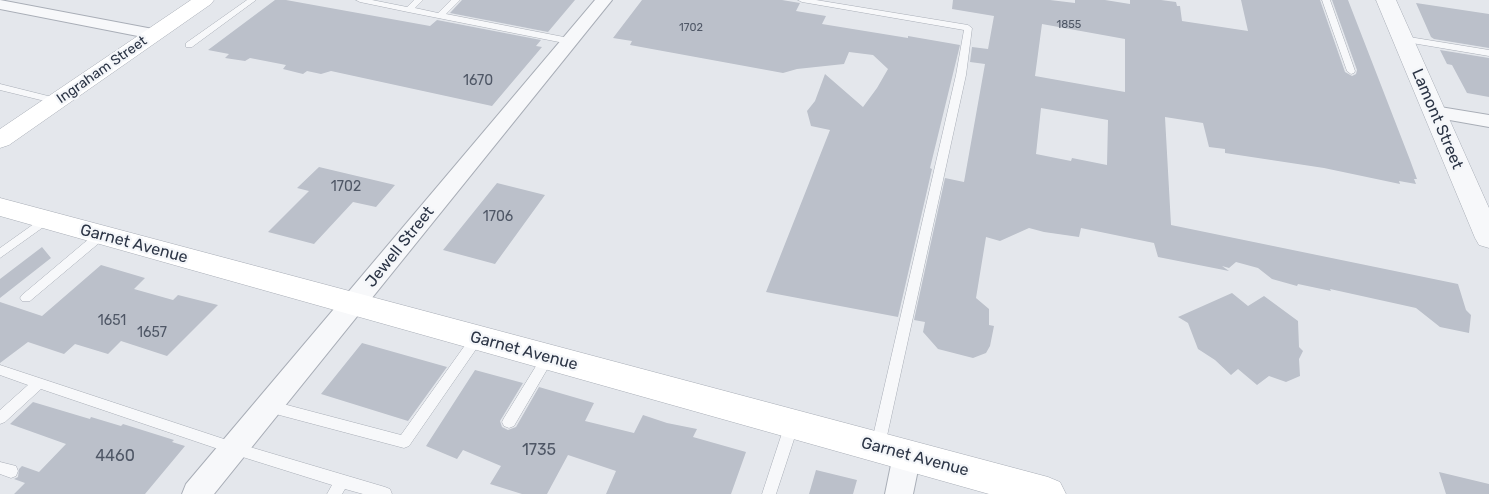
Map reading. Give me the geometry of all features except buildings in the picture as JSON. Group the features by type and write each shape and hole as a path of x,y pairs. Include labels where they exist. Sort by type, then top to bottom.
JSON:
{"main road":[{"name":"Ingraham Street","path":"0,140 204,0"},
{"name":"Garnet Avenue","path":"0,208 1048,494"}],"street":[{"name":"Jewell Street","path":"196,494 604,0"},
{"name":"Lamont Street","path":"1386,0 1434,112 1481,202 1489,238"},
{"path":"0,4 153,34"},
{"path":"1434,112 1489,121"},
{"path":"892,451 899,494"}],"lane":[{"path":"190,45 252,0"},
{"path":"360,0 379,2 408,10 569,41"},
{"path":"408,10 418,0"},
{"path":"440,16 456,0"},
{"path":"802,0 968,28 892,451"},
{"path":"1326,0 1351,71"},
{"path":"1403,39 1489,53"},
{"path":"1,89 57,101"},
{"path":"0,254 45,220"},
{"path":"26,298 101,235"},
{"path":"268,406 404,442 477,338"},
{"path":"509,422 548,357"},
{"path":"0,370 233,448 385,494"},
{"path":"0,418 39,383"},
{"path":"769,494 792,424"},
{"path":"334,494 342,481"}]}
